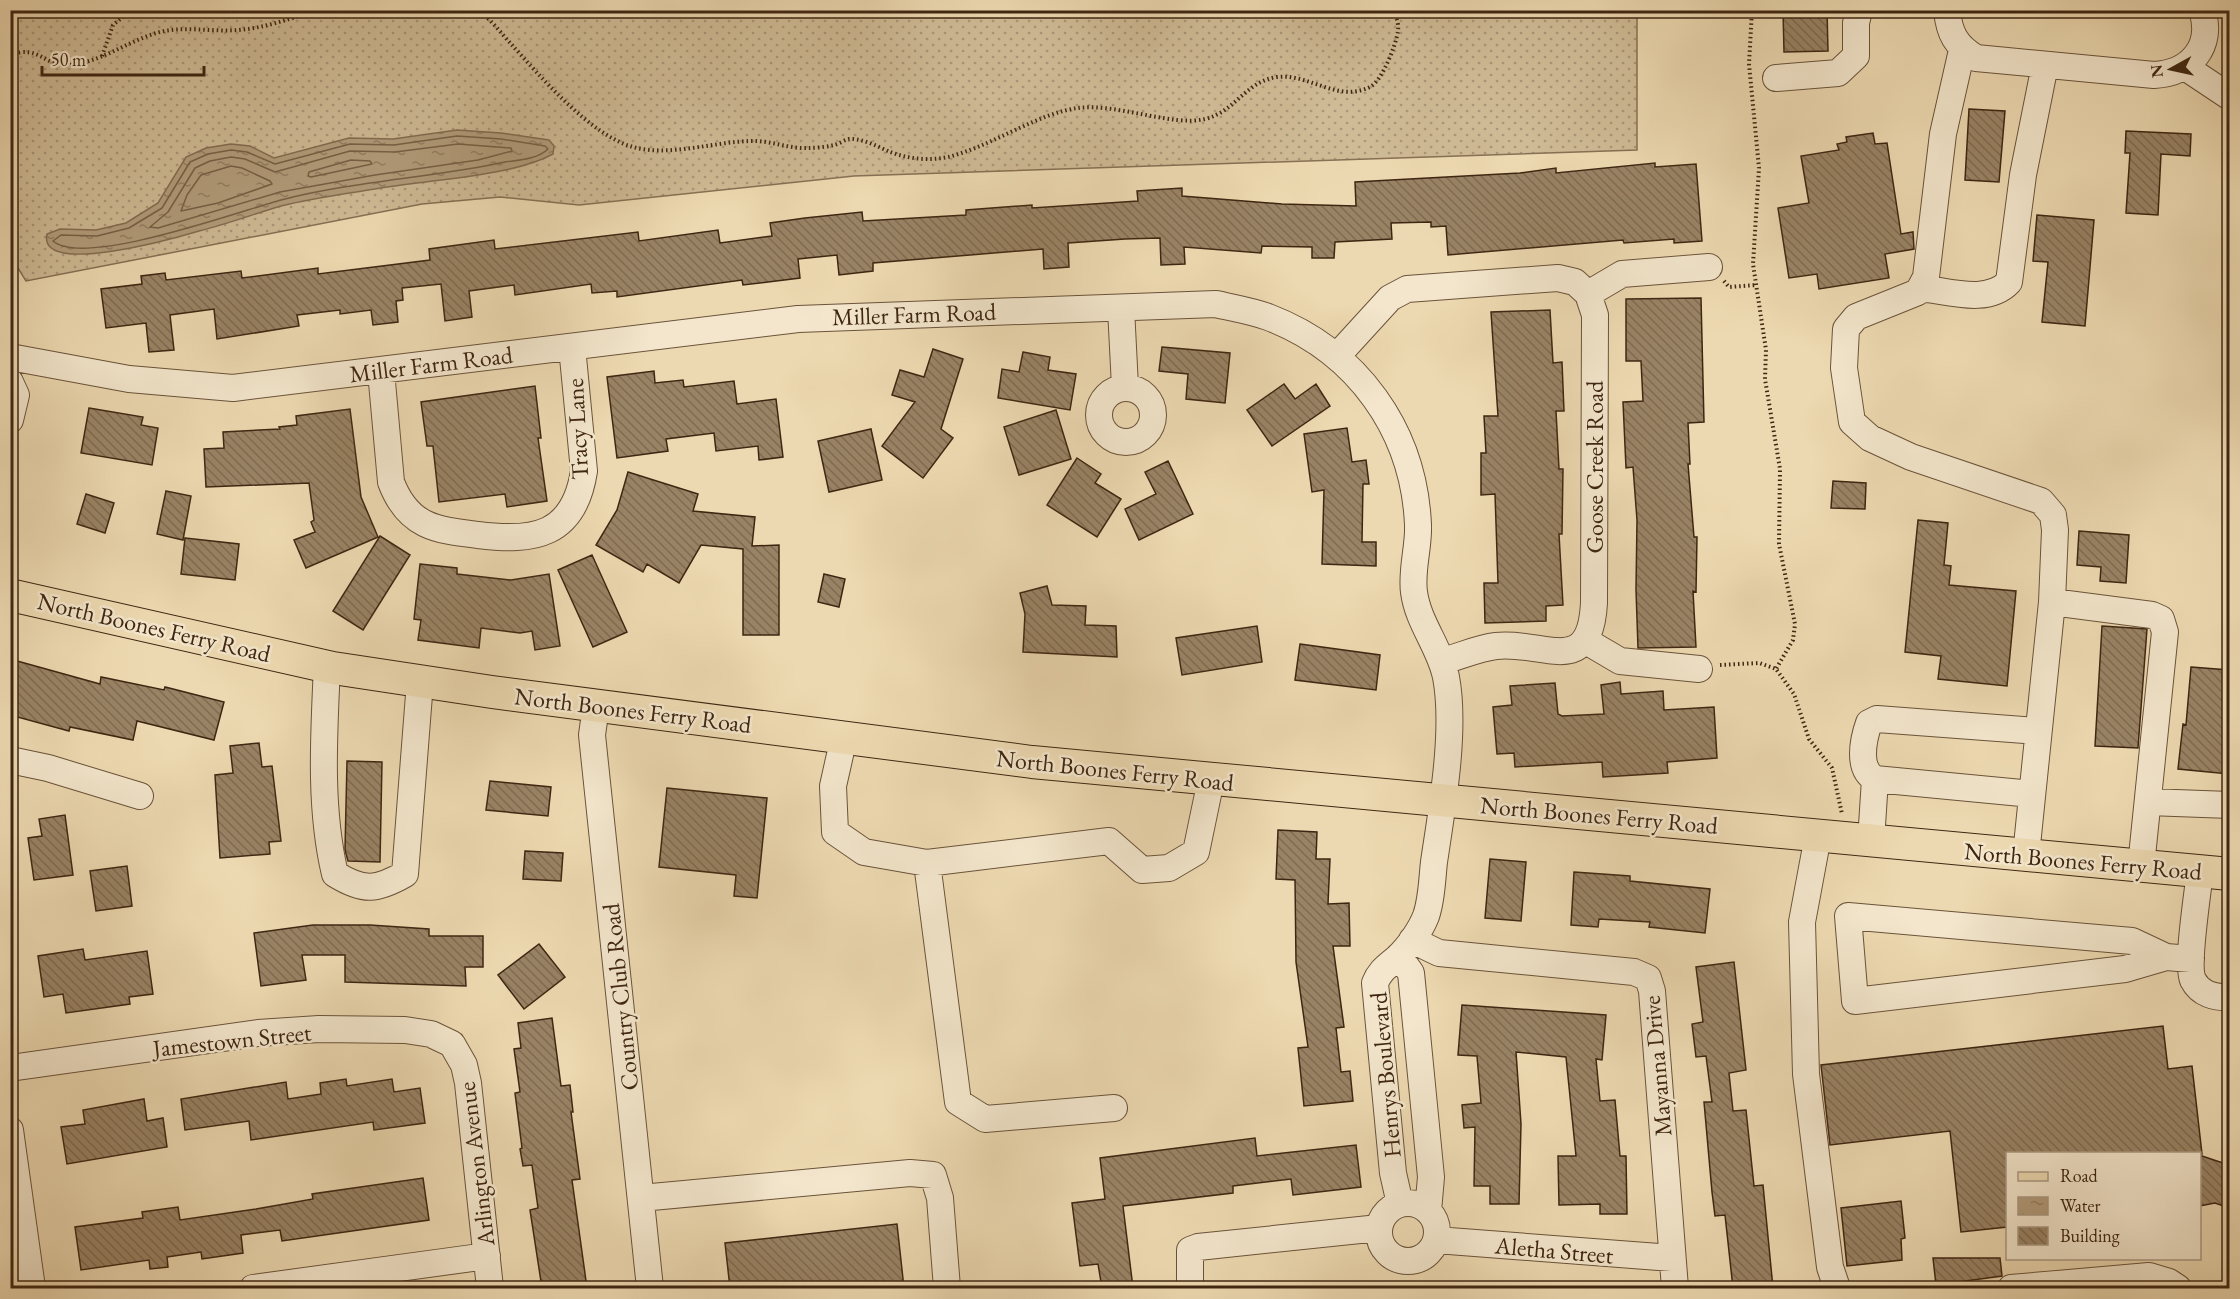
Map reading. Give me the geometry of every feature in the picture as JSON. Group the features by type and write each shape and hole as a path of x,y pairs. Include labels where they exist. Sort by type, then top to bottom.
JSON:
{"main road":[{"name":"North Boones Ferry Road","path":"10,594 327,666 420,682 1032,762 2215,873"}],"street":[{"path":"1776,78 1838,73 1856,56 1858,10"},
{"path":"1947,10 1953,39 1962,50 1976,58 2154,75 2171,74 2185,67 2200,53 2206,31 2202,10"},
{"path":"1962,50 1942,134 1926,278 1920,288 1902,300 1856,316 1846,328 1844,368 1852,422 1870,438 1911,457 2041,501 2053,515 2055,530 2052,602 2026,855"},
{"path":"1920,288 1986,296 2002,290 2009,282 2023,175 2045,65"},
{"path":"2185,67 2229,98"},
{"path":"1337,356 1390,298 1407,289 1558,278 1575,282 1588,294 1622,274 1709,267"},
{"name":"Goose Creek Road","path":"1586,641 1593,620 1595,315 1588,294"},
{"name":"Miller Farm Road","path":"10,357 129,379 233,388 798,319 1216,304 1266,316 1300,331 1337,356 1370,389 1390,419 1407,459 1418,525 1414,592 1422,622 1442,661 1449,708 1441,801"},
{"path":"1121,308 1125,387"},
{"name":"Tracy Lane","path":"381,371 392,482 397,497 412,514 422,524 436,530 513,539 529,538 555,526 576,501 581,488 584,471 572,347"},
{"path":"10,382 16,395 10,420"},
{"path":"2052,602 2152,615 2161,619 2165,633 2141,866"},
{"path":"1442,661 1496,646 1561,650 1579,646 1586,641 1620,661 1699,669"},
{"path":"327,666 324,735 329,849 335,874 351,884 382,887 405,874 420,682"},
{"name":"Country Club Road","path":"596,706 592,735 650,1288"},
{"path":"2032,794 1875,779 1869,775 1863,755 1864,736 1869,723 1877,719 2038,731"},
{"path":"844,737 833,786 835,832 864,852 927,862 1109,841 1142,870 1169,868 1196,852 1211,780"},
{"path":"10,760 48,768 140,796"},
{"path":"1837,1288 1830,1267 1806,1074 1802,922 1875,779"},
{"name":"Henrys Boulevard","path":"1400,1204 1393,1173 1375,983 1378,974 1406,948 1426,918 1441,801"},
{"path":"2148,802 2229,805"},
{"path":"927,862 958,1102 985,1119 1114,1108"},
{"path":"2215,873 2190,970 2198,987 2213,996 2229,997"},
{"path":"2166,957 2125,969 1855,1001 1848,916 2132,941 2166,957 2191,959"},
{"path":"2067,976 2070,936"},
{"name":"Henrys Boulevard","path":"1406,948 1411,973 1431,1176 1428,1211"},
{"name":"Mayanna Drive","path":"1406,948 1634,972 1648,978 1652,991 1675,1288"},
{"name":"Jamestown Street","path":"10,1068 290,1031 405,1030 431,1034 452,1044"},
{"name":"Arlington Avenue","path":"452,1044 464,1065 468,1083 490,1288"},
{"path":"10,1130 32,1288"},
{"path":"641,1198 910,1173 933,1175 940,1198 946,1288"},
{"path":"1411,1203 1428,1211 1437,1229 1436,1239 1426,1255 1416,1260 1399,1260 1387,1251 1381,1243 1379,1228 1385,1214 1400,1204 1411,1203"},
{"path":"1190,1288 1190,1250 1379,1228"},
{"name":"Aletha Street","path":"1436,1239 1672,1258"},
{"path":"253,1288 487,1256"},
{"path":"2011,1288 2149,1276 2169,1282 2178,1288"}],"path":[{"path":"101,56 113,26 131,10"},
{"path":"10,55 27,50 56,64 67,66 84,63 133,40 162,31 252,28 318,10"},
{"path":"477,10 576,110 615,140 634,148 668,149 758,141 807,148 834,145 849,139 919,159 949,157 989,143 1064,111 1078,108 1113,107 1172,118 1202,120 1217,116 1265,78 1282,76 1343,92 1360,91 1373,86 1381,77 1398,32 1398,20 1393,10"},
{"path":"1752,10 1749,64 1759,168 1753,247 1766,350 1765,379 1780,469 1779,544 1795,624 1793,640 1776,669"},
{"path":"1730,287 1756,285"},
{"path":"1733,663 1769,665 1776,669 1794,694 1809,739 1832,768 1845,838"}],"shaded area":[{"path":"11,11 1637,11 1637,150 854,176 579,205 500,197 422,204 26,281 11,257"}],"water":[{"path":"457,130 549,140 554,146 553,154 535,162 491,173 293,203 165,240 112,251 85,254 64,253 50,247 47,234 60,229 96,230 126,223 158,203 186,157 206,148 231,144 250,146 274,158 349,138 393,139"}],"building":[{"path":"1783,10 1827,10 1828,51 1784,52"},
{"path":"1969,109 2005,111 1999,182 1965,180"},
{"path":"2126,131 2191,134 2190,156 2161,154 2158,215 2126,213 2130,153 2125,153"},
{"path":"1873,133 1875,144 1887,143 1901,234 1913,232 1914,249 1885,254 1889,278 1819,289 1817,274 1789,278 1778,208 1809,203 1801,156 1839,150 1837,144 1847,142 1846,137"},
{"path":"1655,163 1655,167 1696,164 1702,241 1674,243 1674,239 1624,243 1623,240 1448,255 1446,226 1431,227 1431,222 1391,223 1392,239 1335,242 1334,258 1312,258 1312,247 1262,246 1261,253 1184,247 1185,264 1161,265 1160,238 1125,239 1068,243 1069,267 1044,269 1043,249 873,263 873,271 839,275 837,255 798,259 800,278 743,285 742,280 617,297 617,291 592,293 591,284 515,295 514,285 469,291 472,317 445,321 441,284 402,288 403,300 396,301 398,322 373,325 371,310 340,314 340,310 297,315 299,326 217,339 214,309 170,315 174,350 149,352 146,323 106,328 101,289 142,284 141,276 165,273 166,280 241,271 242,278 318,268 318,274 430,260 429,249 494,240 495,249 638,232 639,241 718,230 720,243 772,236 770,223 805,218 862,212 863,221 966,215 966,210 1138,201 1137,191 1182,188 1182,196 1282,204 1356,206 1355,182 1520,173 1556,168 1556,173"},
{"path":"2037,215 2094,220 2085,326 2042,322 2048,262 2033,261"},
{"path":"1701,298 1704,422 1688,423 1690,464 1688,464 1694,537 1697,537 1696,592 1693,591 1696,647 1638,648 1637,520 1633,467 1626,468 1623,402 1643,401 1641,361 1626,361 1626,299"},
{"path":"1550,310 1553,363 1562,362 1564,411 1556,411 1559,469 1563,469 1562,534 1559,534 1563,605 1546,606 1546,621 1485,623 1484,583 1498,583 1495,494 1481,495 1481,453 1486,453 1484,416 1498,416 1491,312"},
{"path":"1162,347 1230,353 1225,403 1186,399 1188,374 1159,371"},
{"path":"933,349 963,359 941,429 953,438 923,478 882,446 915,402 892,395 900,370 924,377"},
{"path":"1023,352 1050,357 1048,370 1076,374 1070,410 998,398 1002,369 1019,372"},
{"path":"654,371 655,383 683,380 684,387 734,381 737,404 776,399 783,457 759,460 758,446 716,451 714,433 666,439 668,451 617,458 607,377"},
{"path":"1284,384 1295,399 1316,384 1330,406 1272,446 1247,410"},
{"path":"535,386 541,438 538,438 547,501 507,507 505,494 439,502 433,446 427,446 421,402"},
{"path":"89,408 143,417 141,425 158,428 152,465 81,453"},
{"path":"350,409 361,497 378,537 306,568 294,540 315,532 311,522 314,520 309,483 206,487 204,449 224,448 223,432 280,429 279,427 297,425 296,416"},
{"path":"1056,410 1071,459 1019,475 1004,427"},
{"path":"1347,428 1352,462 1366,460 1369,484 1363,484 1362,542 1376,542 1376,566 1322,564 1324,490 1312,492 1304,434"},
{"path":"871,429 882,480 829,492 818,441"},
{"path":"1077,458 1101,474 1095,483 1121,499 1097,537 1047,505"},
{"path":"1168,461 1193,514 1139,540 1125,509 1156,494 1145,472"},
{"path":"628,472 698,494 693,511 755,517 752,546 779,545 779,635 743,635 743,549 701,545 679,583 647,564 643,572 596,545 617,510"},
{"path":"1833,481 1866,483 1865,509 1831,508"},
{"path":"166,491 191,496 183,540 157,534"},
{"path":"86,494 114,503 105,533 77,524"},
{"path":"1918,520 1948,523 1944,565 1951,566 1949,585 2016,591 2007,686 1938,679 1941,656 1905,652"},
{"path":"2079,531 2129,535 2126,583 2100,581 2101,567 2077,565"},
{"path":"380,536 410,555 363,630 333,611"},
{"path":"185,538 239,544 235,580 181,574"},
{"path":"592,555 627,632 593,647 558,570"},
{"path":"420,564 457,568 457,574 511,580 549,574 560,646 535,650 532,631 520,633 481,628 479,648 418,640 421,620 414,619"},
{"path":"824,574 845,579 839,607 818,602"},
{"path":"1047,586 1052,605 1086,606 1085,625 1116,626 1117,657 1023,652 1025,614 1020,593"},
{"path":"1257,626 1262,662 1182,675 1176,638"},
{"path":"2102,626 2147,629 2138,748 2095,746"},
{"path":"1300,644 1380,655 1376,690 1295,680"},
{"path":"10,659 100,684 101,677 164,690 165,687 224,702 214,740 137,721 133,740 70,727 69,731 10,715"},
{"path":"2191,667 2229,670 2229,774 2178,769 2183,724 2186,725"},
{"path":"1620,682 1621,694 1663,691 1664,710 1714,707 1717,758 1667,762 1668,773 1603,777 1602,762 1515,767 1514,753 1497,754 1493,707 1512,705 1510,686 1555,683 1558,714 1562,716 1604,714 1601,685"},
{"path":"259,743 262,767 272,766 281,841 269,842 270,854 220,858 215,775 233,773 230,746"},
{"path":"347,761 382,762 380,862 348,861 345,850"},
{"path":"490,781 551,787 548,816 486,810"},
{"path":"667,788 767,798 757,898 734,896 736,875 659,867"},
{"path":"65,815 73,875 34,880 28,838 42,836 39,819"},
{"path":"1278,830 1317,832 1316,859 1330,859 1328,904 1349,903 1350,946 1333,946 1344,1027 1336,1028 1341,1072 1350,1071 1353,1101 1304,1106 1298,1048 1308,1047 1296,962 1295,880 1276,879"},
{"path":"525,851 563,853 561,881 523,879"},
{"path":"1490,859 1526,862 1521,921 1485,918"},
{"path":"127,866 132,906 96,911 90,871"},
{"path":"1574,872 1630,876 1630,881 1710,889 1705,933 1649,927 1650,922 1599,919 1598,927 1571,925"},
{"path":"313,925 370,925 429,929 429,936 483,936 483,967 465,967 466,986 345,982 345,955 302,955 306,980 261,986 254,933"},
{"path":"539,944 565,977 524,1009 498,975"},
{"path":"83,949 85,960 147,951 153,994 129,997 130,1004 66,1013 63,994 44,997 38,956"},
{"path":"1734,962 1746,1070 1729,1073 1733,1111 1746,1110 1754,1186 1763,1185 1773,1288 1733,1288 1725,1215 1715,1216 1712,1192 1704,1102 1712,1102 1706,1056 1696,1057 1692,1024 1703,1022 1696,967"},
{"path":"1462,1005 1606,1015 1602,1060 1596,1059 1600,1101 1615,1100 1620,1156 1626,1156 1627,1214 1600,1214 1600,1204 1559,1205 1558,1156 1576,1156 1566,1057 1516,1052 1521,1124 1519,1204 1490,1204 1490,1186 1474,1186 1475,1127 1464,1128 1462,1105 1481,1103 1477,1056 1458,1055"},
{"path":"552,1018 561,1086 570,1085 573,1112 571,1112 580,1179 572,1180 587,1288 542,1288 530,1210 538,1208 532,1165 523,1166 520,1149 522,1148 515,1093 520,1092 514,1049 521,1048 518,1023"},
{"path":"2163,1026 2168,1069 2192,1066 2202,1154 2201,1152 2006,1152 2006,1227 1961,1232 1950,1131 1830,1145 1821,1065"},
{"path":"346,1079 347,1086 392,1079 394,1092 420,1088 425,1123 374,1130 373,1122 251,1140 249,1121 185,1130 181,1099 286,1082 288,1099 321,1094 320,1083"},
{"path":"144,1099 147,1121 163,1118 167,1147 67,1164 61,1127 85,1124 83,1110"},
{"path":"1255,1138 1257,1156 1356,1145 1361,1187 1293,1195 1291,1179 1233,1186 1233,1193 1123,1206 1133,1288 1102,1288 1098,1264 1080,1266 1072,1203 1105,1199 1100,1158"},
{"path":"2201,1156 2229,1165 2229,1208 2215,1203 2201,1206"},
{"path":"423,1178 429,1220 282,1241 280,1230 241,1235 243,1253 202,1259 201,1252 167,1257 168,1267 150,1269 149,1260 81,1270 75,1227 143,1218 142,1212 178,1207 180,1220 313,1199 312,1194"},
{"path":"1901,1201 1905,1238 1901,1239 1902,1260 1847,1266 1841,1208"},
{"path":"897,1224 904,1288 730,1288 725,1243"},
{"path":"1933,1258 2000,1258 2002,1276 1936,1285"}]}
